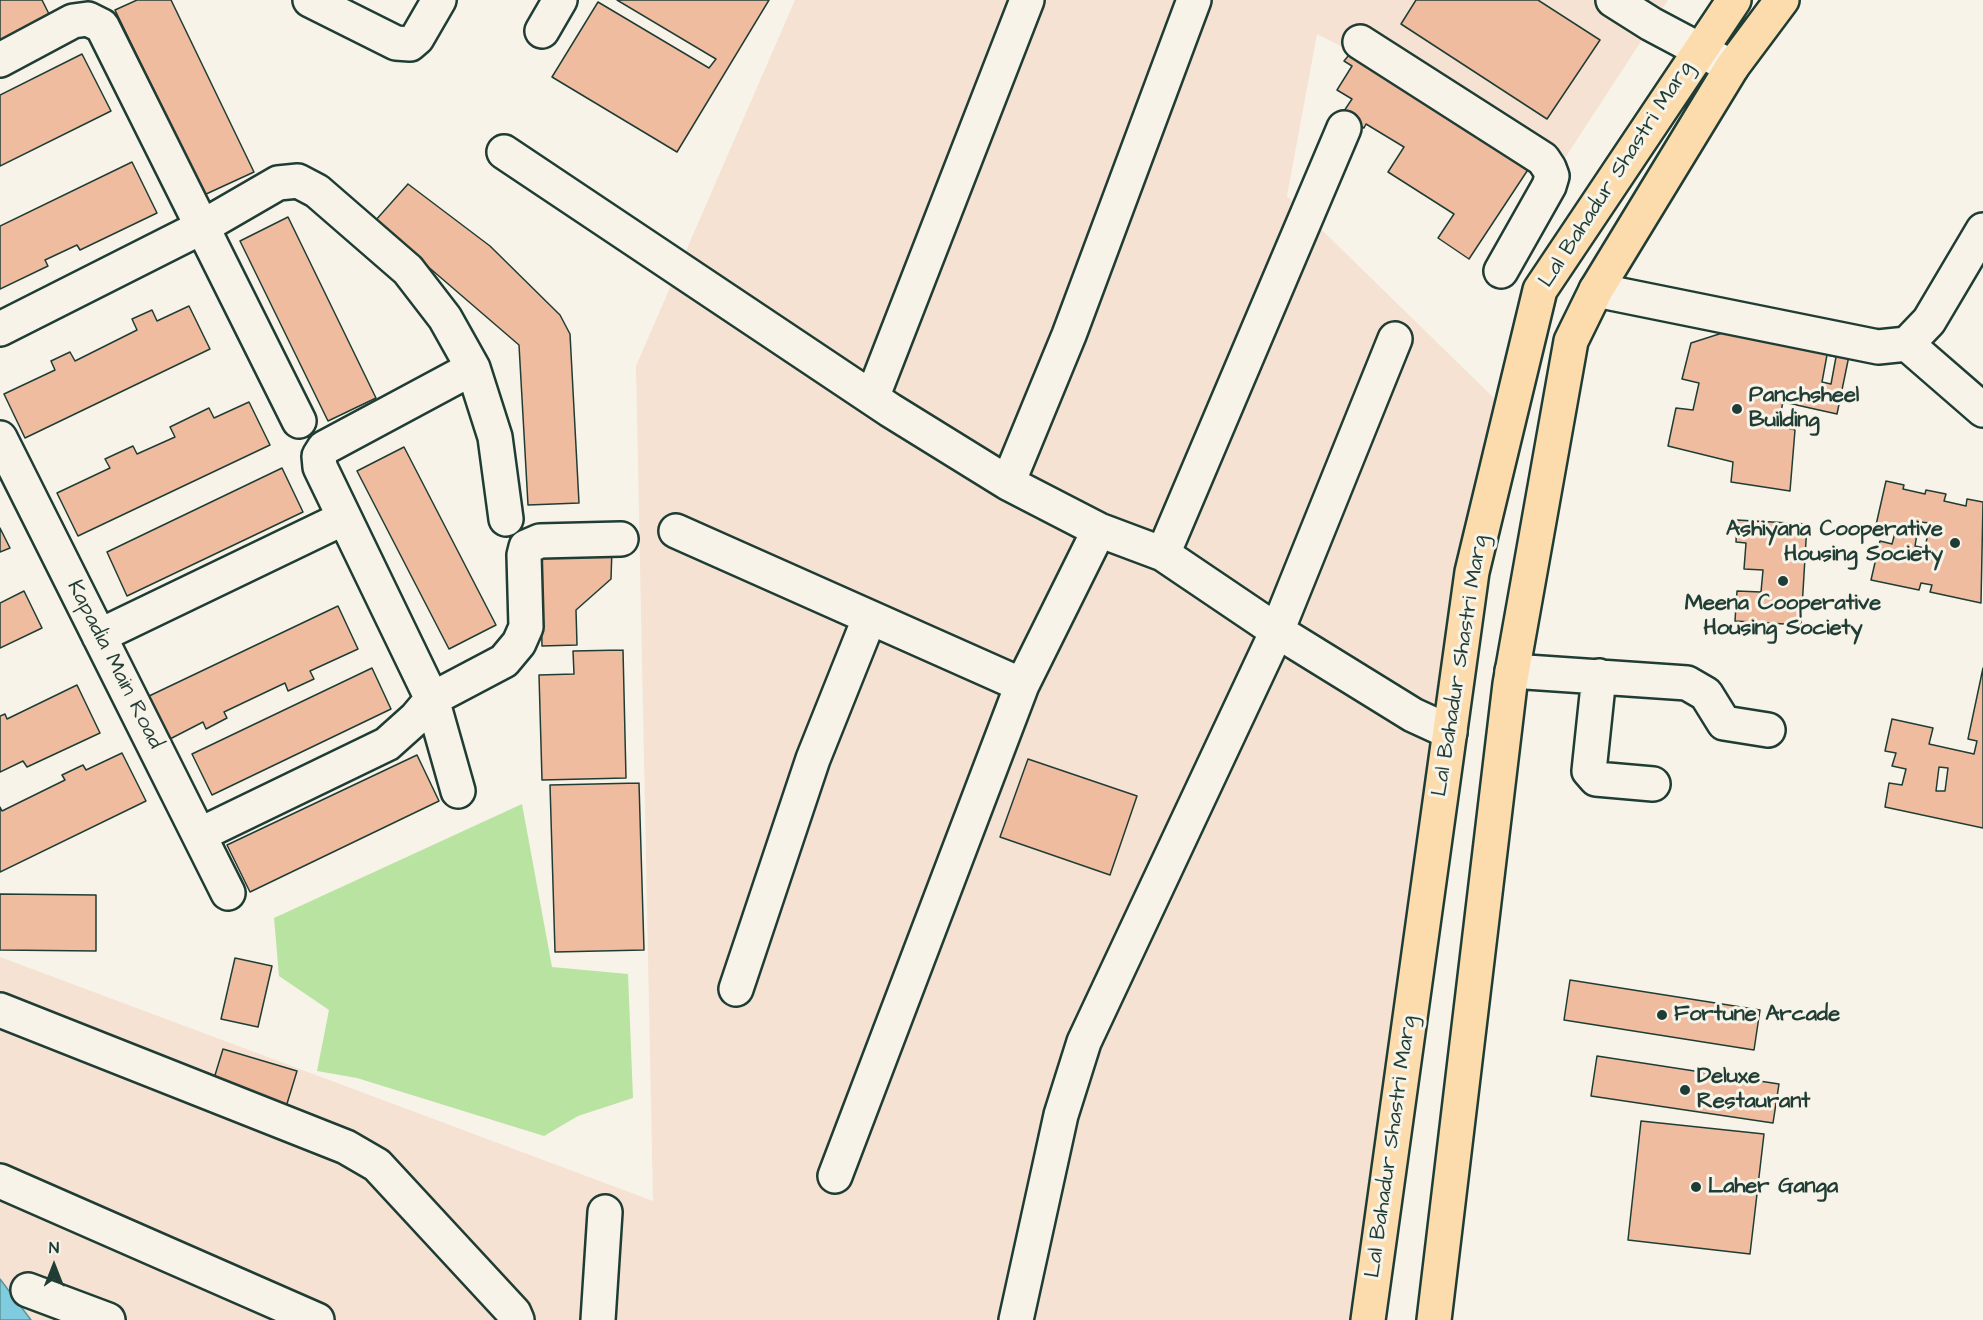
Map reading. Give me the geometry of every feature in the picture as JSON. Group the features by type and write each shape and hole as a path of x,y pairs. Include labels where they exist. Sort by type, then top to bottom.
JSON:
{"main road":[{"name":"Lal Bahadur Shastri Marg","path":"1368,1320 1472,572 1540,290 1699,49 1734,0"},
{"name":"Lal Bahadur Shastri Marg","path":"1434,1320 1512,671 1571,341 1596,290 1732,67 1782,0"}],"street":[{"path":"310,0 396,44 410,44 417,38 439,0"},
{"path":"543,31 560,0"},
{"path":"872,398 1028,0"},
{"path":"1008,483 1069,335 1194,0"},
{"path":"1613,0 1651,24 1732,67"},
{"path":"0,60 74,21 88,19 102,26 299,422"},
{"path":"1360,42 1543,159 1552,176 1501,271"},
{"path":"1163,554 1344,128"},
{"path":"504,152 872,398 1008,483 1099,530 1163,554 1277,631 1413,715 1450,732"},
{"path":"0,329 202,227 279,183 298,181 317,191 408,270 446,318 473,368 495,436 506,519"},
{"path":"1532,216 1565,252"},
{"path":"1596,290 1878,347 1907,344 1929,321 1983,230"},
{"path":"1016,1320 1060,1115 1084,1042 1277,631 1395,339"},
{"path":"1907,344 1983,411"},
{"path":"458,791 432,699 320,467 319,456 324,448 473,368"},
{"name":"Kapadia Main Road","path":"0,438 228,893"},
{"path":"99,636 344,518"},
{"path":"835,1176 1022,685 1099,530"},
{"path":"676,531 869,619 1022,685"},
{"path":"199,835 387,744 416,718 432,699 504,661 519,644 526,627 524,555 526,547 540,541 621,539"},
{"path":"736,989 813,759 869,619"},
{"path":"1512,671 1687,683 1706,694 1724,723 1768,730"},
{"path":"1599,676 1589,771 1596,778 1653,784"},
{"path":"0,1010 346,1147 377,1165 514,1313 517,1320"},
{"path":"0,1180 317,1320"},
{"path":"598,1320 605,1212"},
{"path":"28,1290 108,1320"}],"shaded area":[{"path":"795,0 1668,0 1563,161 1317,34 1287,196 1498,402 1360,1320 31,1320 0,1279 0,957 653,1201 636,366"}],"green space":[{"path":"522,804 552,967 628,974 633,1098 578,1116 544,1136 357,1078 317,1071 329,1010 279,976 274,918"}],"water":[{"path":"0,1279 31,1320 0,1320"}],"building":[{"path":"0,0 42,0 50,16 0,40"},
{"path":"137,0 171,0 254,172 204,195 115,10"},
{"path":"617,0 769,0 677,152 552,77 598,2 709,68 716,59"},
{"path":"1416,0 1538,0 1600,40 1547,119 1401,24"},
{"path":"1354,49 1535,159 1469,259 1438,238 1454,214 1388,172 1404,147 1366,124 1364,128 1342,114 1352,99 1337,90 1352,66 1344,61"},
{"path":"82,54 111,111 0,166 0,95"},
{"path":"132,162 157,213 80,250 77,245 45,260 48,266 0,289 0,226"},
{"path":"408,184 490,246 560,315 570,334 579,503 528,505 519,345 375,221"},
{"path":"288,217 376,398 328,421 240,241"},
{"path":"189,306 210,349 25,438 4,394 55,370 51,361 70,352 75,361 137,330 132,319 152,310 157,321"},
{"name":"Panchsheel Building","path":"1741,327 1850,351 1837,414 1783,402 1778,425 1795,430 1790,491 1731,482 1733,462 1668,446 1676,408 1693,410 1699,383 1682,379 1691,343","holes":["1827,355 1836,357 1831,384 1822,382"]},
{"path":"249,402 270,445 78,536 57,493 110,468 105,459 133,446 137,454 175,437 170,427 209,408 214,418"},
{"path":"404,447 496,625 449,649 357,471"},
{"path":"282,468 303,512 127,596 107,552"},
{"name":"Ashiyana Cooperative Housing Society","path":"1886,481 1904,485 1903,489 1925,494 1926,490 1946,494 1944,501 1966,506 1967,499 1983,502 1981,603 1930,592 1932,585 1921,583 1919,590 1871,580 1880,541 1892,544 1896,529 1876,525","holes":["1919,522 1930,523 1925,548 1915,546"]},
{"name":"Meena Cooperative Housing Society","path":"1737,520 1807,524 1801,625 1735,621 1737,591 1761,592 1763,570 1744,569 1746,543 1736,542"},
{"path":"0,528 10,548 0,552"},
{"path":"612,548 611,579 576,610 577,645 542,646 540,550"},
{"path":"24,591 42,628 0,648 0,603"},
{"path":"338,606 358,649 310,671 314,679 288,691 285,683 224,712 227,718 206,729 203,722 168,740 147,697"},
{"path":"623,650 626,778 542,780 539,675 574,674 573,651"},
{"path":"372,668 391,709 212,795 192,754"},
{"path":"1983,668 1983,828 1885,807 1889,783 1902,785 1906,769 1892,766 1896,753 1885,751 1892,719 1933,728 1929,744 1974,754 1977,741 1968,739","holes":["1939,767 1948,768 1945,791 1936,791"]},
{"path":"77,685 100,733 27,767 23,761 0,772 0,716 5,714 7,719"},
{"path":"122,753 146,801 0,872 0,807 2,811 65,780 62,775 83,765 86,770"},
{"path":"417,755 439,801 250,892 227,845"},
{"path":"1028,759 1137,796 1110,875 1000,837"},
{"path":"639,783 644,950 555,952 550,785"},
{"path":"0,894 96,895 96,951 0,950"},
{"path":"235,958 272,966 258,1027 221,1019"},
{"name":"Fortune Arcade","path":"1570,980 1760,1010 1754,1050 1564,1020"},
{"path":"223,1049 297,1071 286,1107 212,1085"},
{"name":"Deluxe Restaurant","path":"1597,1056 1779,1084 1773,1123 1591,1096"},
{"name":"Laher Ganga","path":"1641,1121 1764,1134 1750,1254 1628,1240"}],"place":[{"name":"Panchsheel Building","path":"1737,409"},
{"name":"Ashiyana Cooperative Housing Society","path":"1955,543"},
{"name":"Meena Cooperative Housing Society","path":"1783,581"},
{"name":"Fortune Arcade","path":"1662,1015"},
{"name":"Deluxe Restaurant","path":"1685,1090"},
{"name":"Laher Ganga","path":"1696,1187"}]}
